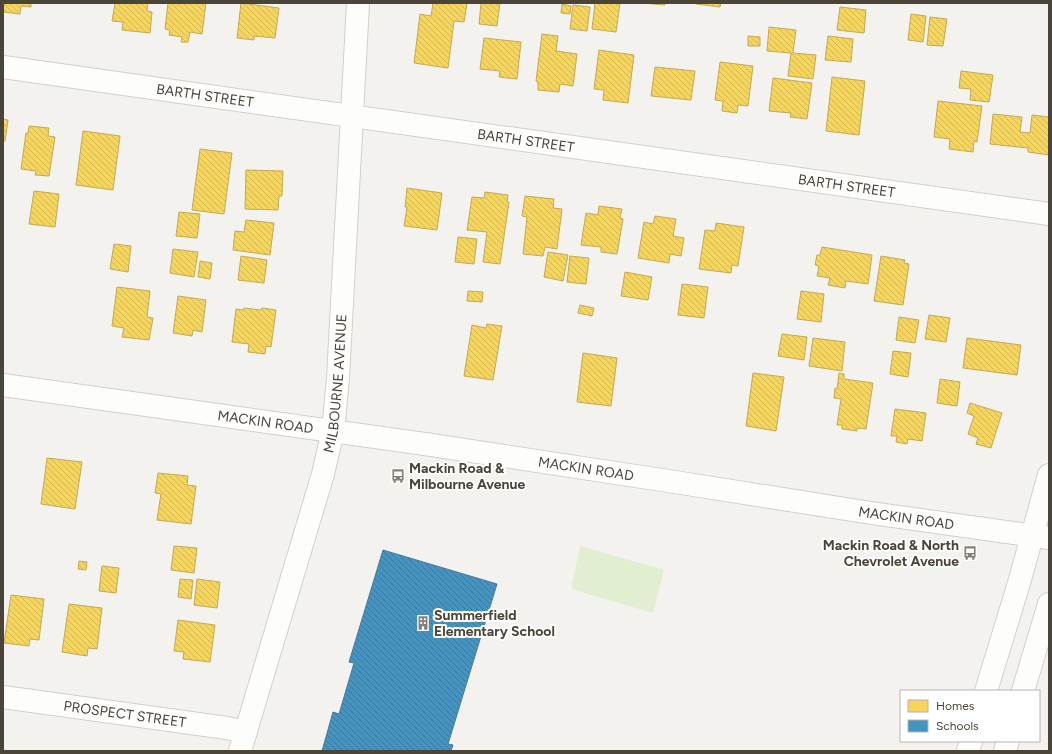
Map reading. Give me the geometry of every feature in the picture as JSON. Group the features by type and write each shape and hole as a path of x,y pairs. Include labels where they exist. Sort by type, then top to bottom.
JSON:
{"street":[{"name":"MILBOURNE AVENUE","path":"243,741 320,484 333,432 338,378 358,3"},
{"name":"BARTH STREET","path":"3,67 1049,214"},
{"name":"MACKIN ROAD","path":"3,385 440,446 872,513 1040,537"},
{"path":"986,690 1019,583 1040,537 1049,475"},
{"path":"1023,690 1049,604"},
{"name":"PROSPECT STREET","path":"3,697 227,728 243,741"}],"green space":[{"path":"580,546 664,570 653,613 571,589"}],"building: Homes":[{"path":"3,3 31,3 31,7 21,6 20,14 3,12"},
{"path":"115,3 148,3 147,11 152,12 150,33 122,30 123,22 112,21"},
{"path":"168,3 206,3 202,34 190,32 188,42 181,42 182,37 169,35 170,30 165,29"},
{"path":"241,3 279,8 275,38 254,36 254,40 237,38"},
{"path":"433,3 467,3 464,22 454,21 448,68 414,63 420,14 431,16"},
{"path":"481,3 500,3 497,26 479,24"},
{"path":"595,3 620,3 616,32 592,29"},
{"path":"642,3 665,3 665,5"},
{"path":"696,3 721,3 720,7"},
{"path":"562,4 571,6 570,14 561,13"},
{"path":"573,5 590,7 587,31 570,29"},
{"path":"840,7 866,10 864,33 837,30"},
{"path":"911,14 926,16 923,42 908,40"},
{"path":"930,17 947,19 943,46 927,45"},
{"path":"769,27 796,30 793,53 816,55 813,79 788,76 791,53 767,51"},
{"path":"542,34 558,36 556,51 577,54 573,86 560,84 559,92 538,90 538,82 536,81"},
{"path":"748,36 760,37 760,46 748,46"},
{"path":"828,36 853,39 851,62 825,60"},
{"path":"484,38 521,42 517,79 499,77 500,71 480,69"},
{"path":"599,50 634,55 628,103 603,100 604,90 594,89"},
{"path":"720,62 753,66 748,106 738,105 737,113 722,111 723,101 715,100"},
{"path":"655,67 695,71 691,100 651,96"},
{"path":"961,71 993,75 989,102 970,100 971,89 959,88"},
{"path":"832,77 865,81 859,135 826,131"},
{"path":"773,78 812,83 807,119 790,117 791,113 769,111"},
{"path":"938,101 982,106 977,142 974,141 973,152 949,149 950,139 934,137"},
{"path":"993,114 1022,117 1020,132 1030,133 1032,115 1049,117 1049,155 1028,152 1028,148 990,144"},
{"path":"3,119 8,120 5,141 3,141"},
{"path":"29,126 49,128 48,136 55,137 49,176 35,175 36,171 21,169 26,133 28,133"},
{"path":"83,131 120,136 113,190 76,185"},
{"path":"200,149 232,153 224,214 192,210"},
{"path":"246,170 283,171 282,196 279,196 278,210 245,209"},
{"path":"407,188 442,193 437,230 404,226 407,207 405,207"},
{"path":"34,191 59,194 55,227 29,224"},
{"path":"485,192 508,195 507,202 509,202 500,264 483,262 487,232 467,230 472,197 484,198"},
{"path":"525,196 554,199 553,208 562,209 557,249 545,247 543,256 523,254 527,217 522,216"},
{"path":"599,206 622,209 620,218 623,219 617,254 601,252 601,247 581,245 586,213 598,215"},
{"path":"179,212 200,214 197,238 176,236"},
{"path":"655,216 676,219 673,236 684,238 681,256 670,254 669,263 638,258 644,222 653,224"},
{"path":"246,220 274,223 270,255 233,250 235,231 244,232"},
{"path":"716,223 744,227 738,266 732,265 731,273 699,269 705,230 715,231"},
{"path":"458,237 477,239 474,264 455,262"},
{"path":"114,244 131,246 128,272 110,269"},
{"path":"822,247 872,255 868,284 846,281 845,288 828,285 830,278 817,276 819,266 815,265 817,255 820,255"},
{"path":"173,249 198,252 194,277 170,273"},
{"path":"548,252 568,255 563,281 544,277"},
{"path":"241,256 267,260 264,283 238,280"},
{"path":"570,256 589,258 586,284 567,282"},
{"path":"881,256 905,260 904,263 909,264 903,305 874,301"},
{"path":"200,261 212,263 210,279 198,277"},
{"path":"625,272 652,277 648,300 621,296"},
{"path":"682,284 708,287 704,318 678,315"},
{"path":"117,287 150,291 147,317 153,318 149,340 122,337 124,328 112,326"},
{"path":"468,291 483,292 482,302 467,301"},
{"path":"801,291 824,294 821,322 797,319"},
{"path":"178,296 206,300 202,332 193,330 192,336 173,333"},
{"path":"580,305 594,308 592,316 578,313"},
{"path":"244,308 276,310 271,347 266,346 265,354 248,352 249,344 232,342 236,309 243,310"},
{"path":"929,315 950,318 946,342 925,339"},
{"path":"899,317 919,320 915,343 896,340"},
{"path":"487,324 502,326 493,380 464,376 472,325 486,328"},
{"path":"782,334 807,337 804,360 778,356"},
{"path":"813,338 845,342 842,371 809,366"},
{"path":"967,338 1021,345 1017,375 963,368"},
{"path":"893,351 911,353 908,377 890,374"},
{"path":"583,353 617,358 611,406 577,402"},
{"path":"753,373 784,377 776,431 746,426"},
{"path":"839,373 844,374 844,379 873,383 866,429 857,428 857,431 842,429 842,425 837,425 841,399 834,398"},
{"path":"940,379 960,382 957,406 937,403"},
{"path":"970,403 1002,413 991,448 976,444 978,438 968,434 974,416 967,413"},
{"path":"895,409 926,413 922,441 908,439 907,444 896,442 897,436 891,436"},
{"path":"47,458 82,462 75,509 41,504"},
{"path":"158,473 188,476 187,485 196,486 191,524 157,520 161,494 155,493"},
{"path":"174,546 197,548 194,573 171,570"},
{"path":"79,561 87,562 86,570 78,569"},
{"path":"102,566 119,568 116,593 99,591"},
{"path":"180,579 193,580 191,599 178,597"},
{"path":"197,579 220,582 217,608 194,605"},
{"path":"11,595 44,599 39,640 30,639 29,646 4,643"},
{"path":"69,604 102,608 97,649 88,648 87,656 62,652"},
{"path":"178,620 215,625 210,662 183,659 184,652 174,651"}],"building: Schools":[{"name":"Summerfield Elementary School","path":"383,550 497,584 448,744 453,745 451,751 322,751 333,712 339,714 354,663 349,662"}],"place":[{"name":"Mackin Road & Milbourne Avenue","path":"398,476"},
{"name":"Mackin Road & North Chevrolet Avenue","path":"970,553"},
{"name":"Summerfield Elementary School","path":"423,623"}]}
